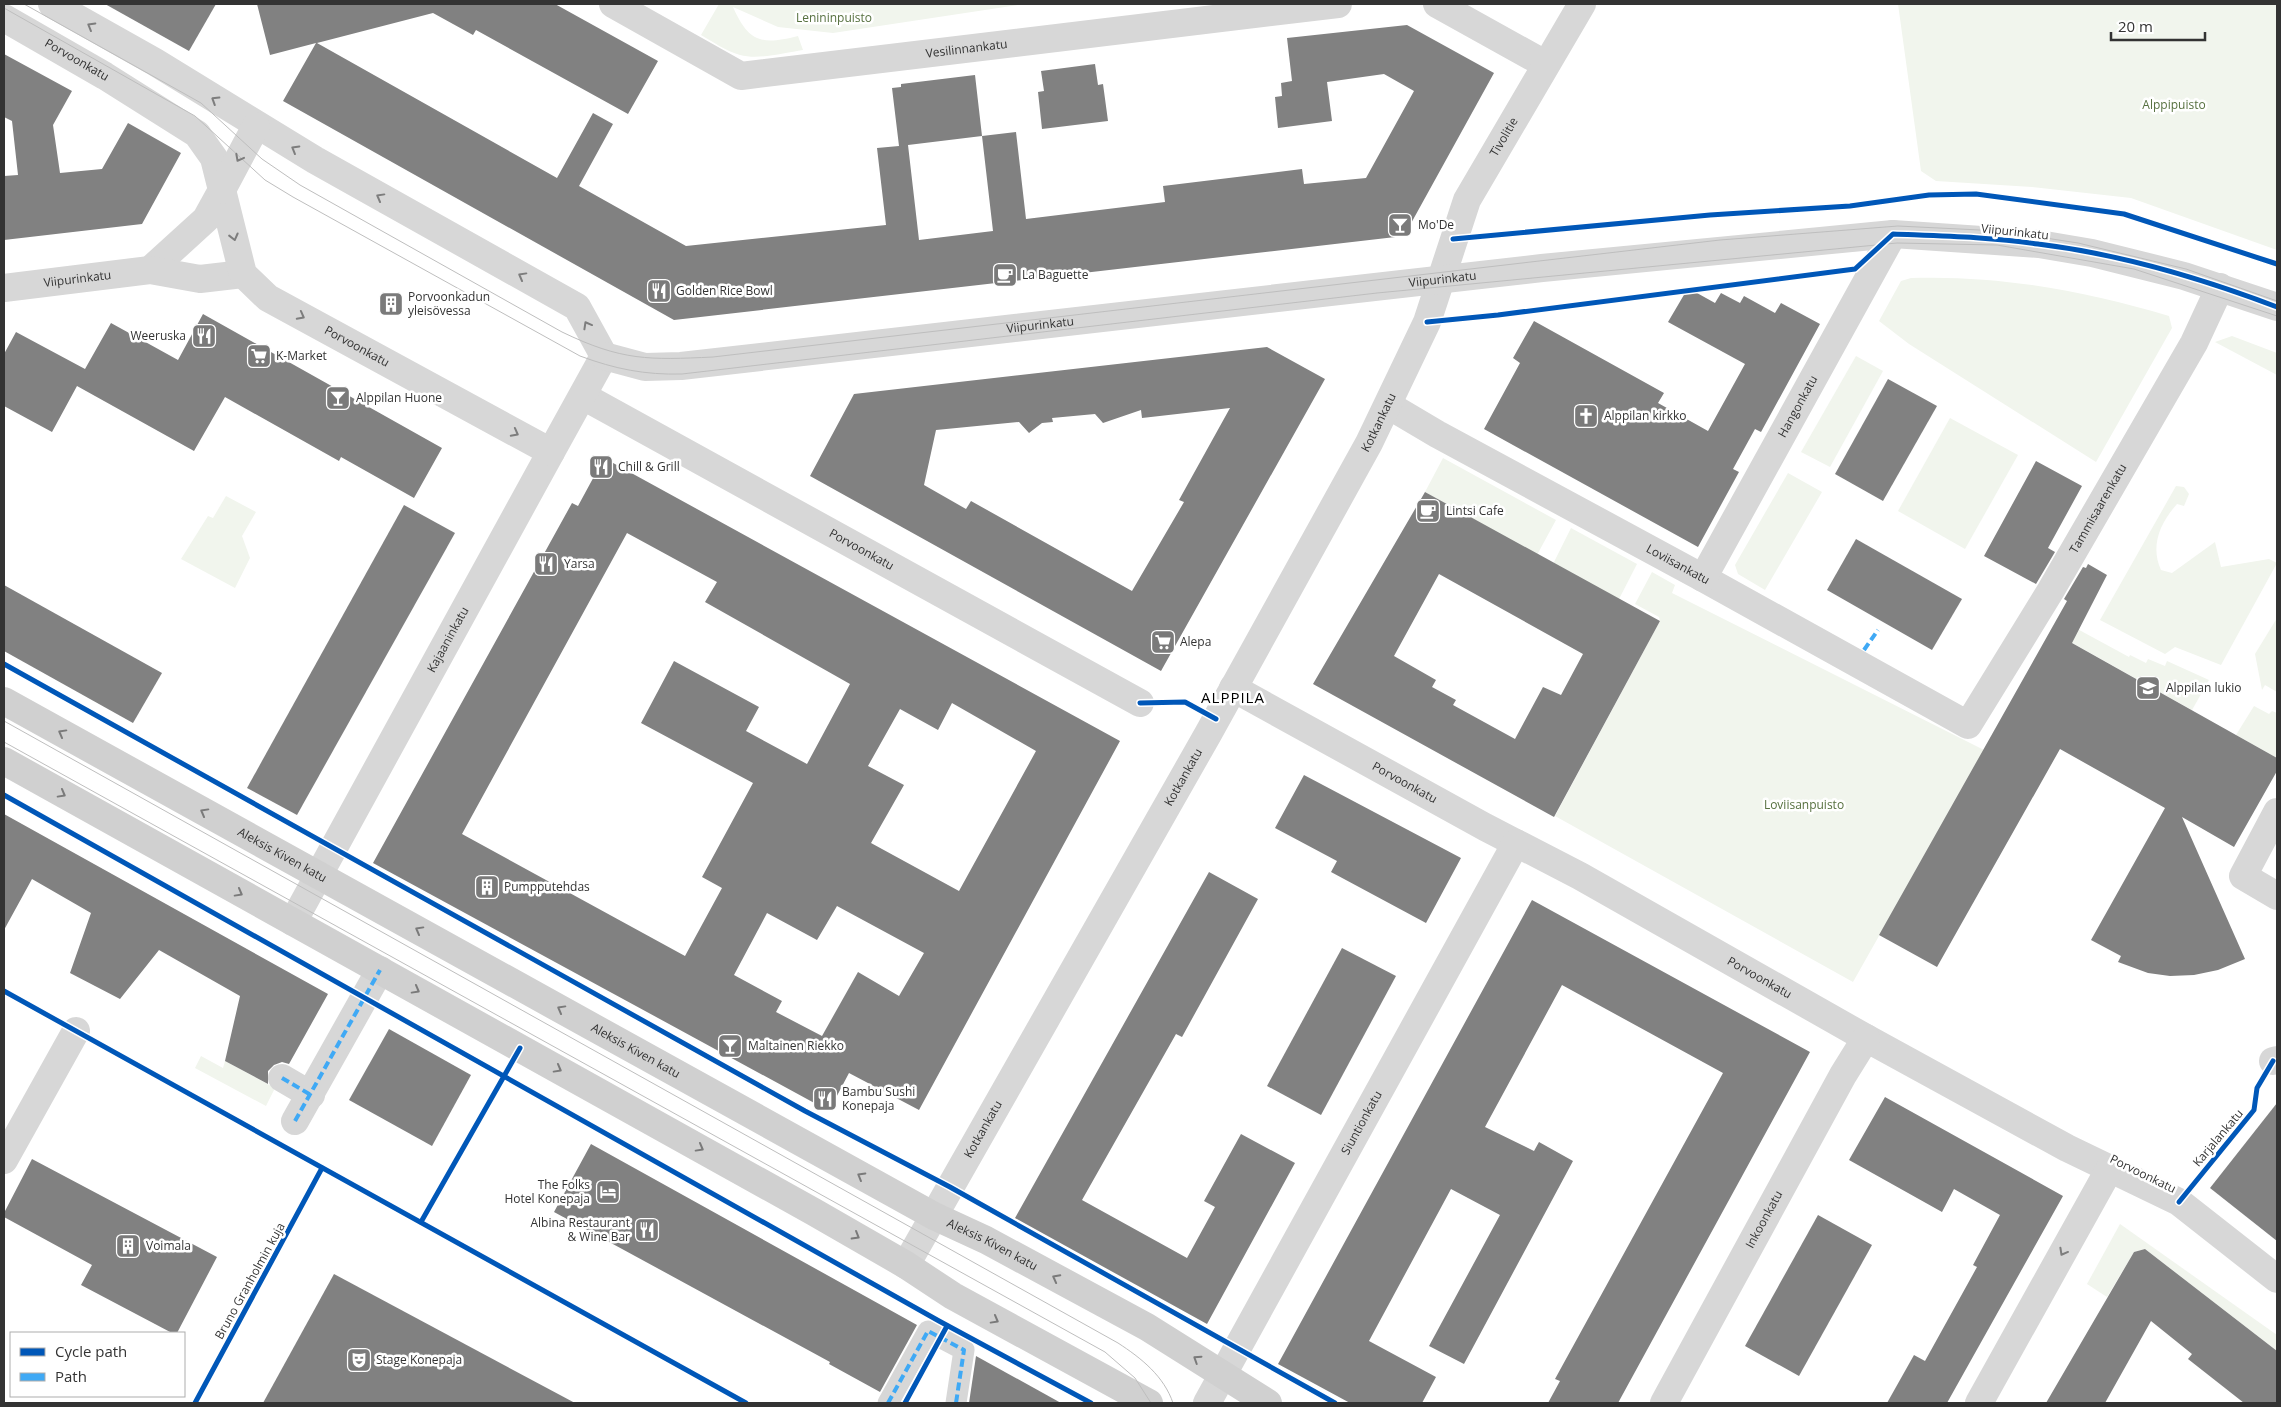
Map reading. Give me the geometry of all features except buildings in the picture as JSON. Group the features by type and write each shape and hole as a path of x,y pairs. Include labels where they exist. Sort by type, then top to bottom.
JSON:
{"main road":[{"name":"Aleksis Kiven katu","path":"4,701 934,1216 986,1240 1138,1323 1268,1403"},
{"path":"4,762 380,970 906,1265 953,1296 1148,1403"}],"street":[{"path":"52,4 155,62 256,126 577,307 604,356"},
{"name":"Vesilinnankatu","path":"612,4 741,76 1338,4"},
{"path":"1437,4 1545,64"},
{"name":"Tivolitie","path":"1442,279 1467,200 1545,64 1582,4"},
{"name":"Porvoonkatu","path":"4,18 105,76 197,134 214,158 243,274 268,298 551,452"},
{"path":"150,270 206,219 256,126"},
{"name":"Viipurinkatu","path":"604,356 645,367 681,366 1442,279 1893,234 2039,244 2136,263 2220,287 2277,307"},
{"name":"Hangonkatu","path":"1703,578 1893,234"},
{"name":"Viipurinkatu","path":"4,288 150,270 200,279 243,274"},
{"name":"Kotkankatu","path":"906,1265 1369,444 1427,322 1442,279"},
{"name":"Tammisaarenkatu","path":"1968,725 2051,590 2194,343 2220,287"},
{"name":"Kajaaninkatu","path":"293,922 604,356"},
{"name":"Porvoonkatu","path":"583,396 1140,703"},
{"name":"Loviisankatu","path":"1388,405 1437,434 1703,578 1968,725"},
{"name":"Porvoonkatu","path":"1233,688 1580,876 1866,1038 2059,1144 2179,1202 2277,1280"},
{"path":"2277,812 2243,876 2277,896"},
{"name":"Siuntionkatu","path":"1207,1403 1516,843"},
{"path":"295,1122 380,970"},
{"path":"4,1160 76,1031"},
{"name":"Inkoonkatu","path":"1664,1403 1843,1075 1866,1038"},
{"path":"282,1078 311,1095"},
{"path":"1979,1403 2110,1168"},
{"path":"888,1403 928,1331 964,1350 956,1403"}],"green space":[{"name":"Lenininpuisto","path":"719,4 1024,4 833,33 778,27 733,7 745,28 751,34 766,40 798,36 803,50 755,57 735,53 701,35"},
{"name":"Alppipuisto","path":"1898,4 2277,4 2277,250 2131,198 2032,187 1936,181 1921,171"},
{"path":"1911,278 1977,279 2042,286 2074,292 2169,316 2172,328 2096,462 1909,344 1879,321 1901,281"},
{"path":"2232,336 2277,353 2277,375 2215,342"},
{"path":"1856,356 1883,371 1830,467 1801,452"},
{"path":"1950,418 2018,455 1965,549 1898,511"},
{"path":"1443,458 1556,520 1537,555 1425,492"},
{"path":"1788,473 1822,492 1765,590 1738,574 1735,565"},
{"path":"2176,486 2184,487 2189,494 2184,506 2177,504 2171,511 2158,535 2156,552 2161,570 2172,573 2215,542 2221,567 2269,559 2277,563 2221,665 2175,647 2165,654 2100,620"},
{"path":"226,496 256,512 242,536 250,558 235,588 181,559 208,516 213,518"},
{"path":"1571,528 1637,564 1619,599 1553,564"},
{"name":"Loviisanpuisto","path":"1652,572 1675,585 1672,593 1984,750 1853,982 1555,816 1660,621 1659,617 1635,604"},
{"path":"2277,618 2277,692 2265,685 2262,690 2255,654"},
{"path":"2059,619 2129,657 2130,655 2146,663 2148,659 2165,666 2167,661 2209,680 2192,710 2051,631"},
{"path":"2254,706 2269,714 2272,711 2277,713 2277,758 2236,735"},
{"path":"201,1056 223,1068 225,1061 275,1088 266,1106 195,1068"},
{"path":"2120,1224 2277,1335 2277,1351 2145,1249 2134,1252 2107,1297 2087,1284"}],"tram line":[{"path":"24,4 201,103 262,159 300,185 562,332 602,349 636,356 653,358 713,357 1720,240 1898,226 2000,231 2078,243 2186,269 2277,301"},
{"path":"4,8 195,116 265,180 293,197 580,356 618,368 643,372 682,374 1377,293 1897,243 1997,245 2134,269 2277,316"},
{"path":"4,721 1118,1343 1151,1368 1164,1384 1173,1403"},
{"path":"4,742 1105,1352 1135,1378 1151,1403"}],"marked path":[{"path":"1864,650 1878,630"},
{"path":"295,1121 380,970"},
{"path":"282,1078 311,1095"},
{"path":"888,1403 928,1331 964,1350 956,1403"}],"cycle path":[{"path":"1453,239 1710,215 1850,206 1929,195 1976,194 2124,214 2277,264"},
{"path":"1427,322 1498,315 1855,269 1893,234 1965,237 2068,248 2159,268 2219,286 2277,307"},
{"path":"4,664 805,1111 950,1187 1335,1403"},
{"path":"1140,703 1185,702 1216,719"},
{"path":"4,795 939,1321 1091,1403"},
{"path":"4,991 746,1403"},
{"path":"421,1222 520,1048"},
{"name":"Karjalankatu","path":"2179,1202 2254,1110 2257,1088 2273,1061"},
{"name":"Bruno Granholmin kuja","path":"195,1403 322,1168"},
{"path":"905,1403 947,1326"}],"place":[{"name":"Mo'De","path":"1400,225"},
{"name":"La Baguette","path":"1005,275"},
{"name":"Golden Rice Bowl","path":"659,291"},
{"name":"Porvoonkadun yleisövessa","path":"391,304"},
{"name":"Weeruska","path":"204,336"},
{"name":"K-Market","path":"259,356"},
{"name":"Alppilan Huone","path":"338,398"},
{"name":"Alppilan kirkko","path":"1586,416"},
{"name":"Chill & Grill","path":"601,467"},
{"name":"Lintsi Cafe","path":"1428,511"},
{"name":"Yarsa","path":"546,564"},
{"name":"Alepa","path":"1163,642"},
{"name":"Alppilan lukio","path":"2148,688"},
{"name":"Pumpputehdas","path":"487,887"},
{"name":"Maltainen Riekko","path":"730,1046"},
{"name":"Bambu Sushi Konepaja","path":"825,1099"},
{"name":"The Folks Hotel Konepaja","path":"608,1192"},
{"name":"Albina Restaurant & Wine Bar","path":"647,1230"},
{"name":"Voimala","path":"128,1246"},
{"name":"Stage Konepaja","path":"359,1360"}],"district":[{"name":"ALPPILA","path":"1233,698"}]}
